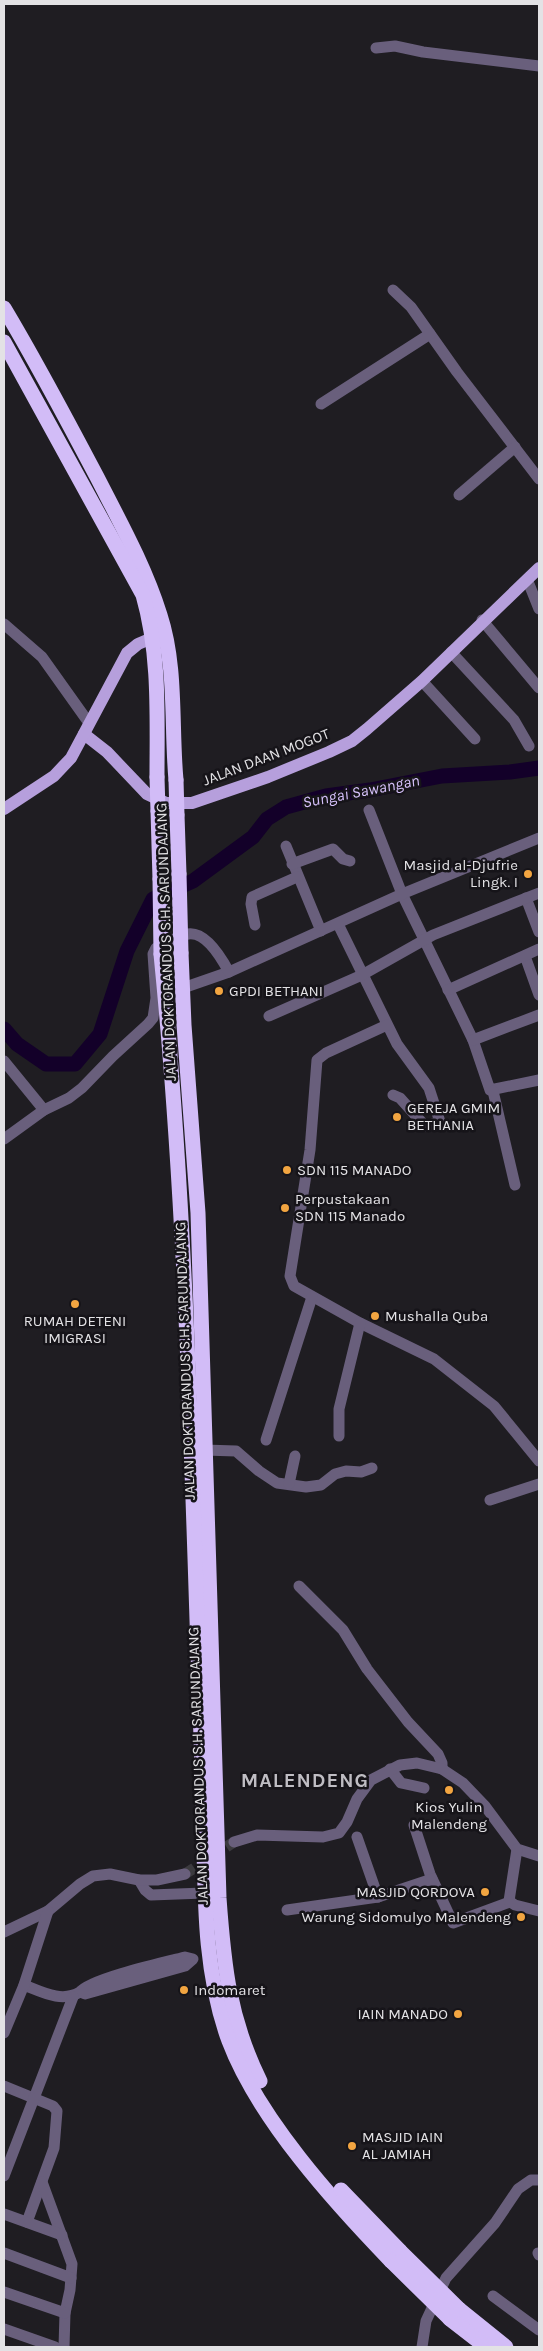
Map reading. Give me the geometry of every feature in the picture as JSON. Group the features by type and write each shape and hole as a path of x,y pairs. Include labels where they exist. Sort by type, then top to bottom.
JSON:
{"highway":[{"name":"JALAN DOKTORANDUS S.H. SARUNDAJANG","path":"4,308 30,352 112,507 160,616 156,666 162,954 196,1401 204,1450 215,1723 219,1898 224,1962 232,2008 247,2054 265,2091 290,2127 395,2256"},
{"name":"JALAN DOKTORANDUS S.H. SARUNDAJANG","path":"4,342 137,583 158,635 171,681 183,988 198,1213 196,1401 204,1893 209,1954 220,2015 230,2044 254,2089 313,2175 455,2314 486,2347"},
{"name":"JALAN DOKTORANDUS S.H. SARUNDAJANG","path":"455,2314 506,2347"}],"main road":[{"name":"JALAN DAAN MOGOT","path":"86,729 147,794 174,805 192,803 268,777 352,741 422,680 482,620 539,568"},
{"path":"71,758 127,652 138,644 158,635"},
{"path":"4,809 54,776 71,758 84,749 95,748 107,752"}],"street":[{"path":"376,48 395,46 423,52 539,66"},
{"path":"393,290 411,307 539,479"},
{"path":"321,404 430,334"},
{"path":"459,495 515,448"},
{"path":"527,579 539,609"},
{"path":"482,620 539,688"},
{"path":"4,624 42,657 86,729"},
{"path":"451,652 514,720 529,746"},
{"path":"422,680 475,739"},
{"path":"369,810 402,894 473,1040 490,1090 493,1091 515,1185"},
{"path":"183,988 230,972 402,894 539,838"},
{"path":"286,846 297,877 321,931"},
{"path":"292,864 333,849 343,858 350,861"},
{"path":"255,924 251,904 252,897 297,877"},
{"path":"269,1016 362,975 433,935 539,893"},
{"path":"526,898 539,932"},
{"path":"338,924 400,1049 429,1088 440,1122 431,1126 424,1125 400,1098 393,1095"},
{"path":"4,1139 44,1110 63,1101 82,1088 153,1018 156,998 153,954 156,948 186,934 198,936 206,941 230,972"},
{"path":"448,990 539,949"},
{"path":"524,956 539,995"},
{"path":"473,1040 539,1015"},
{"path":"126,1044 167,1020"},
{"path":"387,1025 319,1057 316,1062 310,1150 290,1276 294,1286 312,1297 360,1323 417,1349 471,1386 503,1415 539,1460"},
{"path":"4,1061 44,1110"},
{"path":"493,1091 539,1080"},
{"path":"266,1440 312,1297"},
{"path":"339,1436 340,1409 360,1323"},
{"path":"204,1450 236,1451 277,1483 315,1487 327,1482 335,1474 349,1470 361,1472 372,1468"},
{"path":"290,1484 295,1456"},
{"path":"490,1500 539,1484"},
{"path":"299,1586 343,1630 367,1669 408,1722 438,1754 442,1763 442,1769"},
{"path":"234,1842 257,1836 323,1837 339,1833 347,1822 363,1789 371,1780 390,1769 417,1763 442,1769 472,1791 517,1849 539,1856"},
{"path":"390,1769 401,1783 424,1788"},
{"path":"414,1825 432,1879 453,1923 506,1904 539,1911"},
{"path":"357,1837 378,1897"},
{"path":"506,1904 517,1849"},
{"path":"4,1932 48,1911 80,1884 93,1876 110,1874 139,1880 157,1880 185,1874"},
{"path":"287,1910 378,1897 432,1879"},
{"path":"139,1880 145,1890 151,1895 204,1893"},
{"path":"4,2033 24,1985 48,1911"},
{"path":"24,1985 52,1996 85,1994 185,1966 193,1959 209,1954"},
{"path":"4,2176 33,2096 76,1994"},
{"path":"4,2086 33,2096 53,2106 57,2111 54,2148 27,2222"},
{"path":"422,2347 426,2320 446,2278 496,2223 518,2189 531,2180 539,2180"},
{"path":"42,2182 71,2256 71,2278 65,2313 64,2347"},
{"path":"4,2214 62,2235"},
{"path":"4,2253 71,2278"},
{"path":"4,2292 65,2313"},
{"path":"493,2296 539,2330"},
{"path":"4,2329 55,2347"}],"waterway":[{"name":"Sungai Sawangan","path":"4,1029 17,1044 46,1064 75,1064 100,1034 127,951 153,899 193,881 253,837 267,819 286,807 326,796 370,790 442,776 510,772 539,768"}],"tunnel":[{"path":"185,1874 234,1842"}],"place":[{"name":"Masjid al-Djufrie Lingk. I","path":"528,874"},
{"name":"GPDI BETHANI","path":"219,991"},
{"name":"GEREJA GMIM BETHANIA","path":"397,1117"},
{"name":"SDN 115 MANADO","path":"287,1170"},
{"name":"Perpustakaan SDN 115 Manado","path":"285,1208"},
{"name":"RUMAH DETENI IMIGRASI","path":"75,1304"},
{"name":"Mushalla Quba","path":"375,1316"},
{"name":"Kios Yulin Malendeng","path":"449,1790"},
{"name":"MASJID QORDOVA","path":"485,1892"},
{"name":"Warung Sidomulyo Malendeng","path":"521,1917"},
{"name":"Indomaret","path":"184,1990"},
{"name":"IAIN MANADO","path":"458,2014"},
{"name":"MASJID IAIN AL JAMIAH","path":"352,2146"}],"district":[{"name":"MALENDENG","path":"305,1780"}]}
